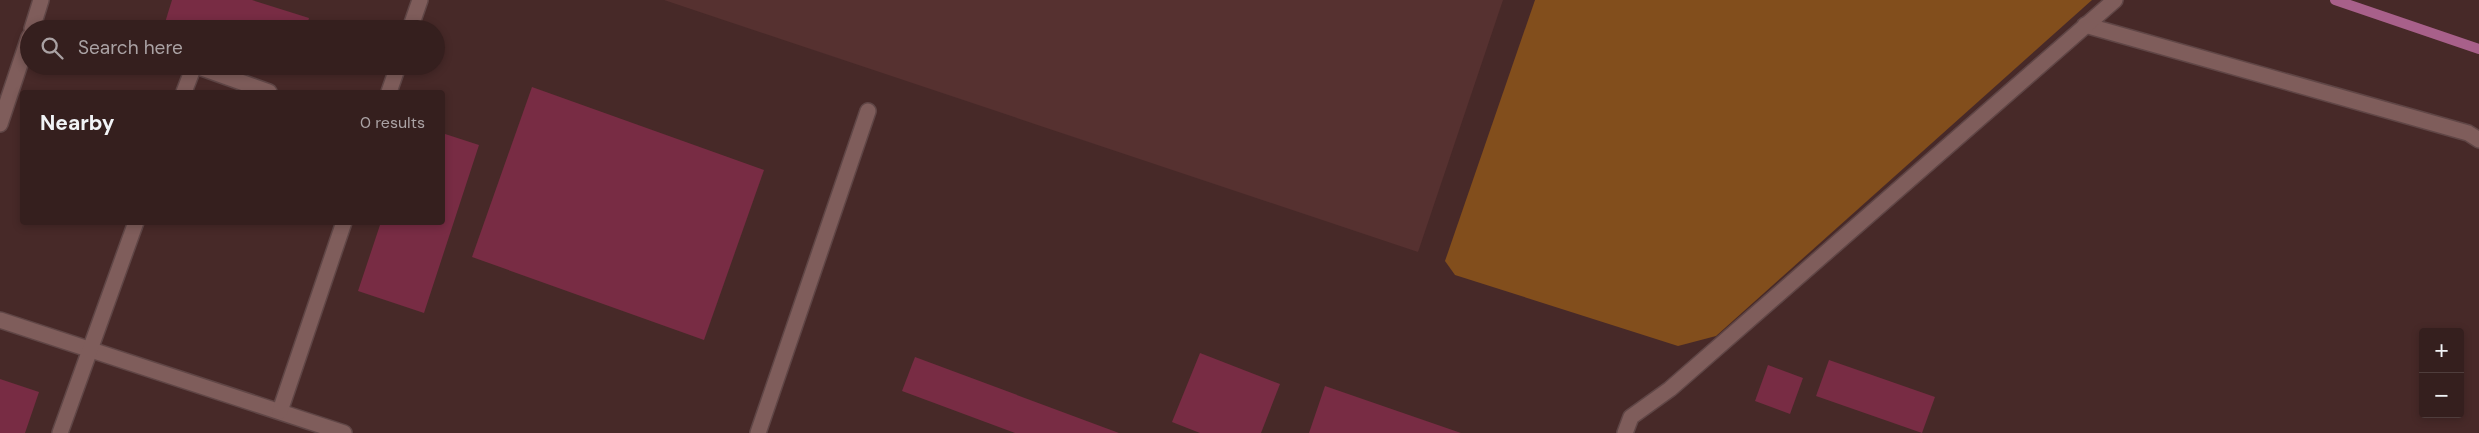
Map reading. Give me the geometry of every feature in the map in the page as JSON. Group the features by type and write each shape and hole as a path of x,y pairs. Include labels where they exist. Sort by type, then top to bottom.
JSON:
{"lane":[{"path":"35,20 41,0"},
{"path":"413,20 420,0"},
{"path":"1625,433 1631,417 1670,389 2115,0"},
{"path":"2085,25 2468,133 2479,140"},
{"path":"0,124 20,65"},
{"path":"185,90 191,75"},
{"path":"221,75 264,90"},
{"path":"389,90 395,75"},
{"path":"758,433 868,111"},
{"path":"60,433 135,225"},
{"path":"280,411 343,225"},
{"path":"0,320 344,433"}],"shaded area":[{"path":"664,0 1503,0 1418,252"},
{"path":"1535,0 2092,0 1716,336 1678,346 1455,275 1445,261"}],"building":[{"path":"172,0 252,0 309,18 308,20 166,20"},
{"path":"532,87 764,170 704,340 472,257"},
{"path":"445,134 479,145 424,313 358,291 380,225 445,225"},
{"path":"1200,353 1280,384 1261,433 1200,433 1172,422"},
{"path":"915,357 1119,433 1015,433 902,391"},
{"path":"1829,360 1935,397 1922,433 1816,396"},
{"path":"1768,365 1803,378 1790,414 1755,401"},
{"path":"0,379 39,392 25,433 0,433"},
{"path":"1325,386 1461,433 1309,433"}],"waterway":[{"path":"2335,0 2479,49"}]}
